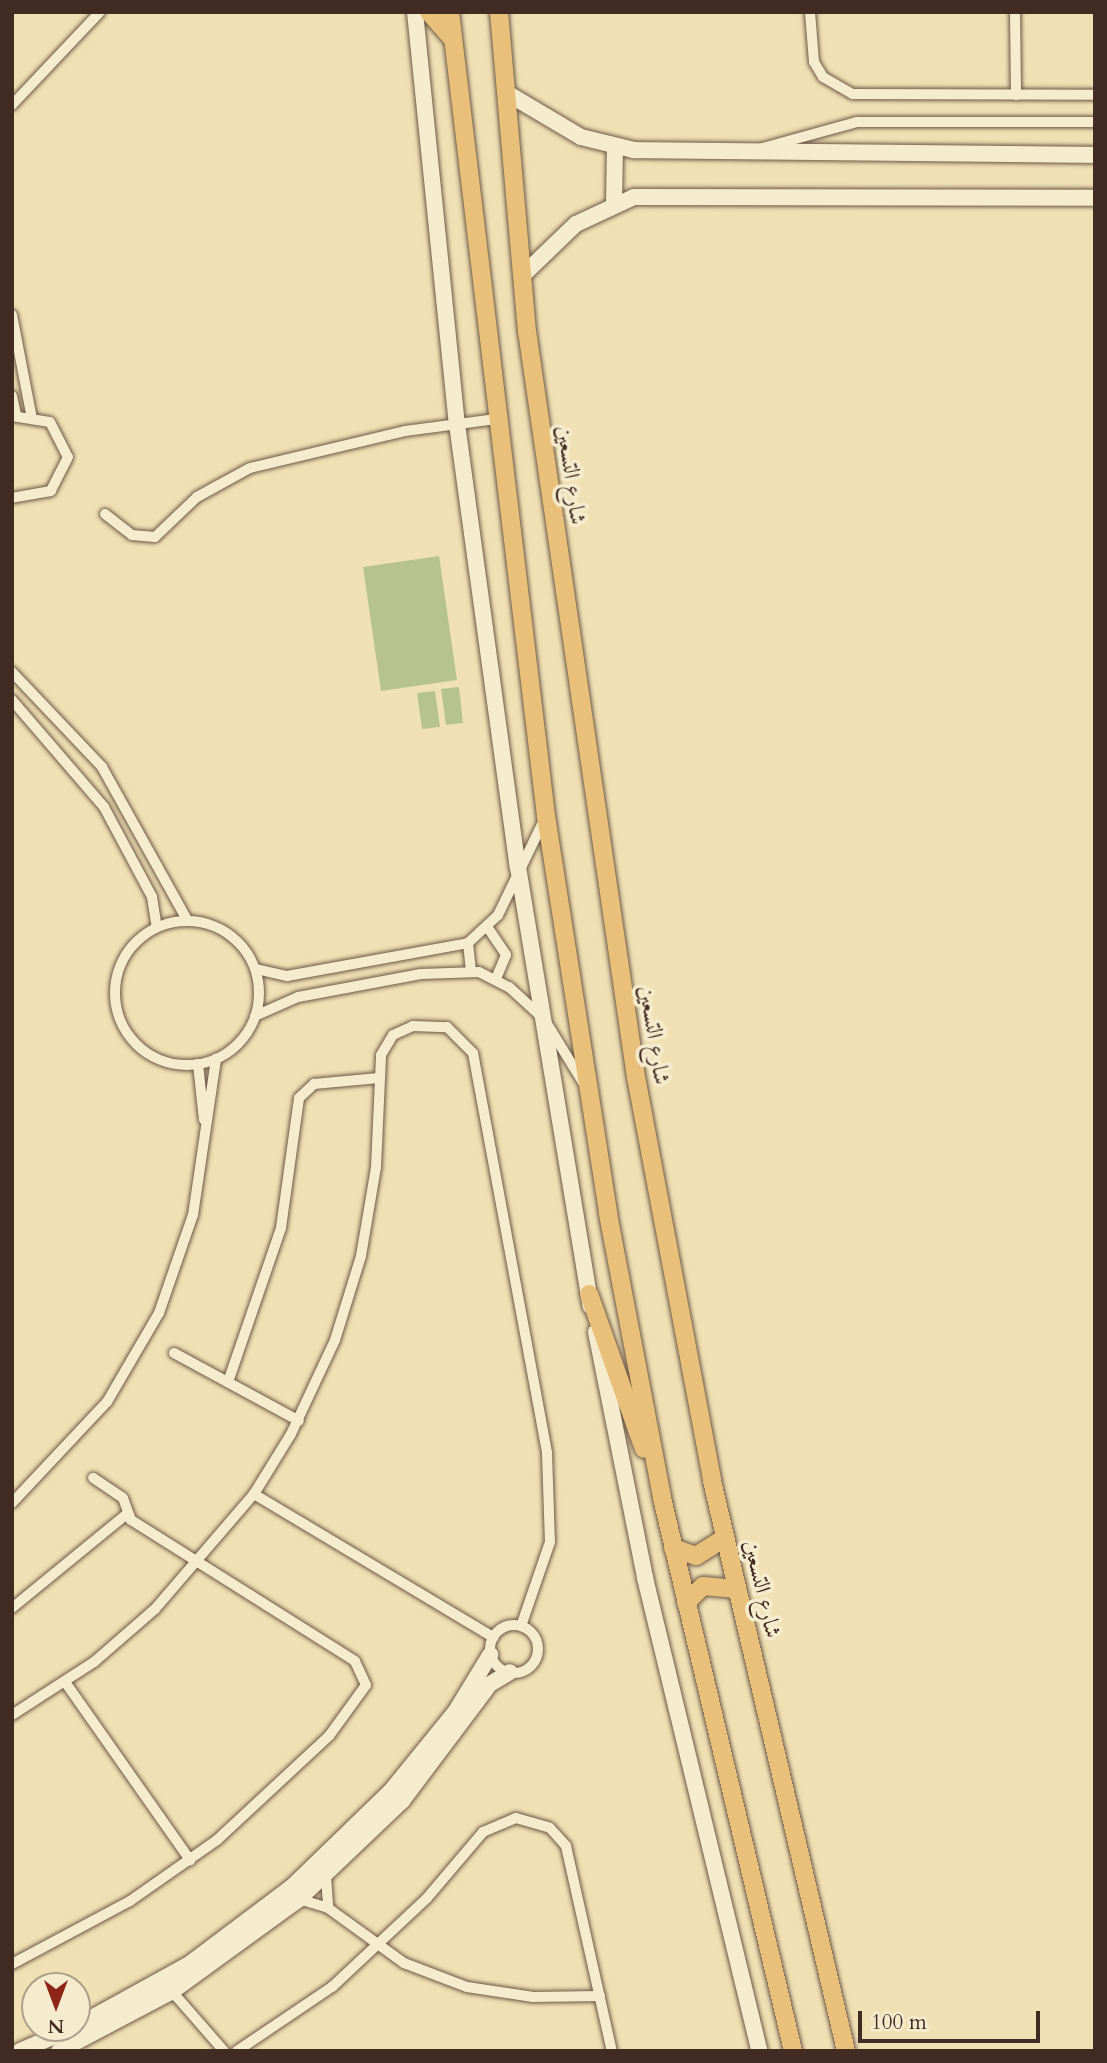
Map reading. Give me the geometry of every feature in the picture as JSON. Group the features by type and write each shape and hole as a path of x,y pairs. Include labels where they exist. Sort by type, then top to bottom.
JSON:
{"main road":[{"path":"429,12 452,38"},
{"path":"450,12 496,419 546,816 589,1092 662,1498 793,2051"},
{"name":"شارع التسعين","path":"501,15 505,92 524,274 594,819 659,1213 725,1538 846,2051"},
{"path":"589,1294 662,1498"},
{"path":"673,1548 707,1554 725,1538"},
{"path":"686,1603 714,1583 737,1589"}],"street":[{"path":"12,105 100,12"},
{"path":"415,12 457,424 518,867 589,1294 645,1578 759,2051"},
{"path":"810,12 814,62 836,88 853,94 1095,95"},
{"path":"1015,12 1016,94"},
{"path":"505,92 537,106 569,132 615,147 750,155 1095,155"},
{"path":"750,155 788,137 858,122 1095,122"},
{"path":"614,202 615,147"},
{"path":"524,274 559,237 614,202 665,196 1095,198"},
{"path":"12,315 32,414 63,438 66,467 43,496 12,498"},
{"path":"12,396 14,415 32,414"},
{"path":"105,514 132,535 155,537 208,489 250,468 457,424 496,419"},
{"path":"12,672 102,767 187,920"},
{"path":"12,700 104,807 152,897 156,927"},
{"path":"256,969 287,976 418,955 468,943 488,928 546,816"},
{"path":"256,1016 256,969 236,939 187,920 156,927 119,965 115,1006 128,1035 145,1051 166,1062 198,1064 216,1059 240,1041 256,1016 288,999 421,974 471,971 496,978 544,1019 589,1092"},
{"path":"488,928 506,955 496,978"},
{"path":"468,943 471,971"},
{"path":"418,955 421,974"},
{"path":"12,1715 65,1682 121,1640 197,1565 254,1494 299,1421 335,1340 360,1256 376,1167 379,1079 385,1044 413,1026 446,1027 473,1053 551,1475 550,1542 521,1626"},
{"path":"12,1503 107,1402 159,1313 193,1215 216,1059"},
{"path":"198,1064 205,1122"},
{"path":"228,1382 277,1241 299,1098 314,1084 379,1079"},
{"path":"174,1353 299,1421"},
{"path":"12,1964 97,1921 190,1860 301,1765 360,1701 366,1685 355,1661 197,1565 127,1514 123,1499 93,1478"},
{"path":"254,1494 493,1637"},
{"path":"12,1608 127,1514"},
{"path":"60,2051 167,1986 299,1899 326,1876 425,1775 491,1684 510,1672 527,1669 537,1654 535,1637 521,1626 510,1625 493,1637 491,1655 456,1711 367,1815 293,1886 167,1986 91,2020"},
{"path":"491,1655 510,1672"},
{"path":"65,1682 190,1860"},
{"path":"237,2051 308,2005 375,1946 483,1832 504,1820 528,1819 550,1828 566,1846 612,2051"},
{"path":"326,1876 328,1908"},
{"path":"299,1899 328,1908 375,1946 467,1987 533,1997 600,1996"},
{"path":"167,1986 224,2051"},
{"path":"20,2051 41,2042"}],"green space":[{"path":"439,556 457,680 381,691 363,567"},
{"path":"459,687 463,723 446,725 441,689"},
{"path":"435,691 440,727 422,729 417,693"}]}
